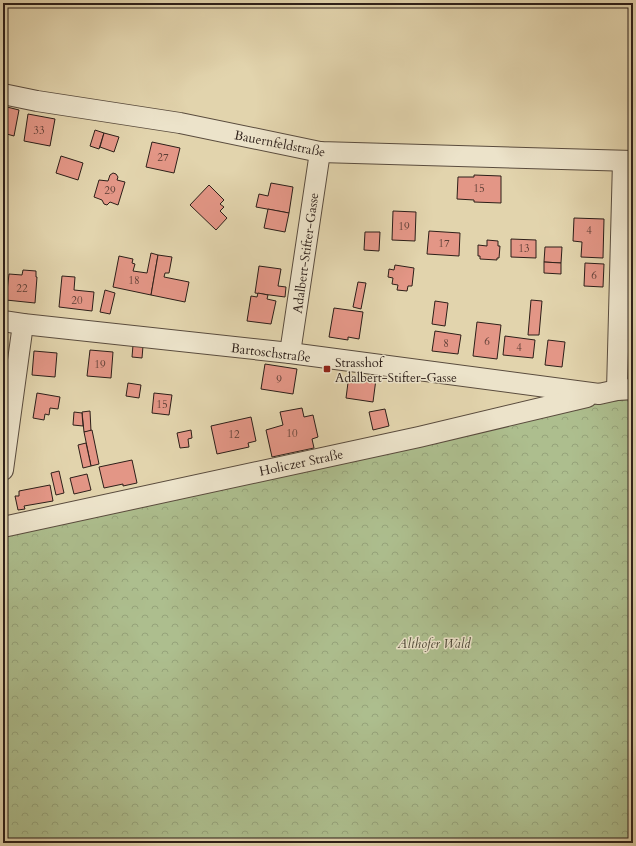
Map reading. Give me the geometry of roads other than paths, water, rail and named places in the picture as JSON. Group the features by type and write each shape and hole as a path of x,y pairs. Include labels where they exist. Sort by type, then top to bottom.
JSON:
{"street":[{"name":"Bauernfeldstraße","path":"3,94 37,101 180,123 320,152 628,161"},
{"name":"Adalbert-Stifter-Gasse","path":"290,353 320,152"},
{"path":"616,391 628,161"},
{"name":"Bartoschstraße","path":"3,321 616,391"},
{"path":"3,470 23,324"},
{"name":"Holiczer Straße","path":"3,527 419,437 616,391"}],"place":[{"name":"Strasshof Adalbert-Stifter-Gasse","path":"327,369"}],"park label":[{"name":"Althofer Wald","path":"434,643"}]}
